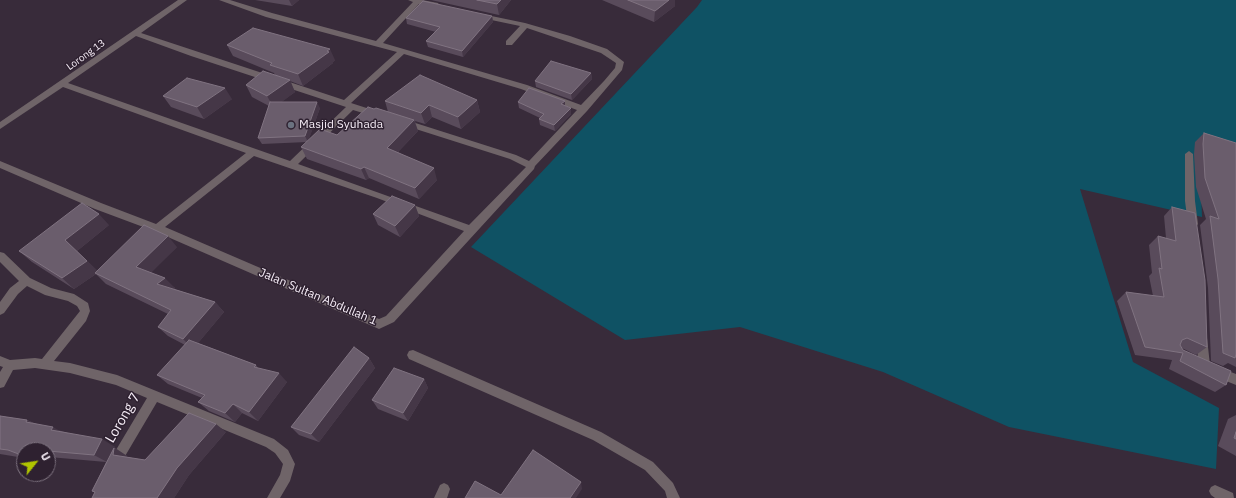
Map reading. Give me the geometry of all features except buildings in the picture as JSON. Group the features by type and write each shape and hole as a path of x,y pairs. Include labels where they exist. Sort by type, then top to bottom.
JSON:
{"street":[{"name":"Lorong 13","path":"0,126 183,0"},
{"path":"223,0 269,15 403,51 524,87 584,109"},
{"path":"378,44 414,1 440,6"},
{"path":"474,14 525,25 509,43"},
{"name":"Jalan Sultan Abdullah 1","path":"0,164 98,206 157,228 380,324 390,319 531,167 530,165 584,109 619,68 619,60 604,51 525,25"},
{"path":"134,33 348,105 513,157 530,165"},
{"path":"292,166 348,105 403,51"},
{"path":"63,84 380,196 471,230"},
{"path":"157,228 253,152"},
{"path":"1189,154 1190,201 1194,234"},
{"path":"0,256 26,281 49,292 70,297 84,306 85,311 82,318 45,364"},
{"path":"0,310 14,291 26,281"},
{"path":"1202,330 1204,365"},
{"path":"413,355 597,436 649,466 669,487 674,498"},
{"path":"1190,359 1236,380"},
{"path":"0,383 5,363 45,364 70,368 117,380 270,443 279,449 288,460 286,477 273,498"},
{"name":"Lorong 7","path":"110,472 154,396"},
{"path":"1215,492 1228,498"}],"water":[{"path":"702,0 1236,0 1236,151 1199,140 1202,217 1080,189 1133,362 1219,408 1216,469 1009,427 883,372 740,327 625,340 471,247"}],"place":[{"name":"Masjid Syuhada","path":"291,125"}]}
